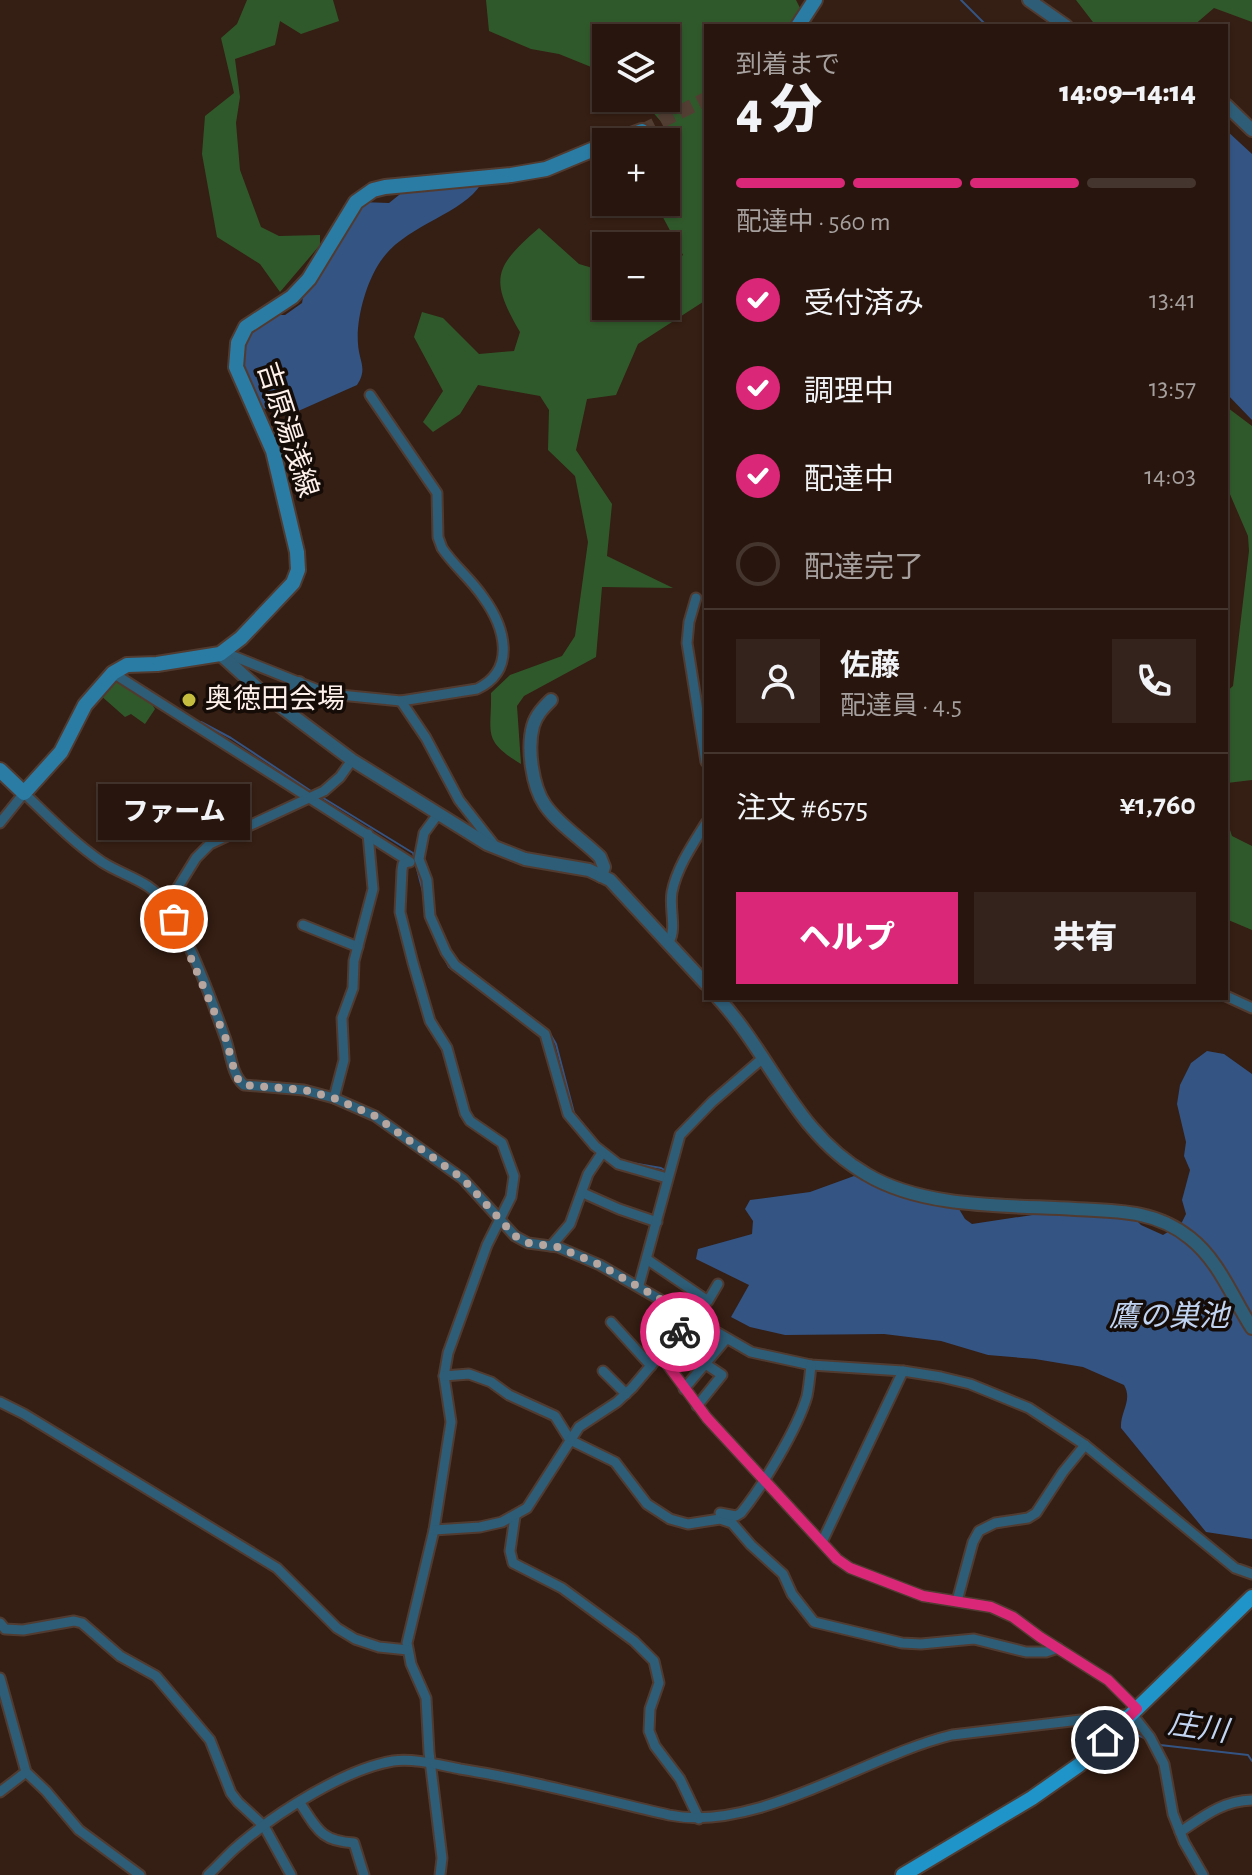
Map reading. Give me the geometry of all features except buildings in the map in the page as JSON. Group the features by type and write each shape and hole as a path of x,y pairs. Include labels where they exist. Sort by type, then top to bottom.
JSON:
{"main road":[{"path":"799,24 815,0"},
{"name":"吉原湯浅線","path":"221,653 281,599 298,570 297,552 273,451 236,367 238,343 246,327 292,297 309,279 356,202 373,190 546,169 592,150"},
{"path":"0,770 24,793 61,752 85,705 113,673 127,665 157,664 221,653"},
{"path":"903,1875 1063,1777 1252,1597"}],"street":[{"path":"1029,0 1063,24"},
{"path":"1228,107 1252,130"},
{"path":"221,653 329,693 401,701 477,689 488,684 501,669 503,645 490,606 442,548 438,537 437,493 370,395"},
{"path":"696,598 687,643 704,749"},
{"path":"221,653 279,705 352,760 497,849 525,859 589,870 601,876 623,893 704,982"},
{"path":"113,673 414,860 427,880 430,916 455,965 545,1034 568,1114 602,1153 626,1168 667,1178"},
{"path":"279,705 299,683"},
{"path":"551,700 540,712 532,729 537,789 549,810 600,857 604,867 601,876"},
{"path":"401,701 426,738 459,800 497,849"},
{"path":"167,905 196,858 210,844 311,798 335,783 352,760"},
{"path":"0,823 24,793 71,839 106,864 154,889 167,905 184,938 226,1039 239,1081 252,1087 304,1090 334,1098 375,1116 463,1179 515,1236 528,1243 551,1246 600,1265 751,1352 811,1365 903,1371 970,1384 1029,1408 1085,1445 1235,1568 1252,1574"},
{"path":"438,814 424,833 414,860 403,864 400,912 430,1021 447,1048 465,1113 470,1121 502,1143 514,1176 511,1197 487,1245 448,1353 444,1376 451,1422 434,1530 408,1650 426,1698 430,1764 442,1858 440,1875"},
{"path":"669,942 674,934 671,894 678,872 704,826"},
{"path":"334,1098 344,1060 341,1024 353,988 358,947 373,889 368,834"},
{"path":"303,925 358,947"},
{"path":"1228,997 1252,1008"},
{"path":"720,1000 748,1032 792,1104 816,1134 841,1158 867,1175 928,1198 1148,1215 1172,1225 1192,1239 1210,1258 1252,1328"},
{"path":"639,1285 680,1135 702,1111 763,1058"},
{"path":"551,1246 570,1224 590,1170 602,1153"},
{"path":"583,1193 657,1222"},
{"path":"648,1260 708,1301 718,1284"},
{"path":"434,1530 480,1527 515,1516 527,1508 579,1427 626,1394 692,1317"},
{"path":"611,1322 651,1366"},
{"path":"684,1389 726,1339"},
{"path":"661,1356 697,1406 837,1559 850,1568 923,1596 991,1607 1013,1617 1108,1680 1134,1711 1164,1764 1173,1814 1203,1875"},
{"path":"697,1406 722,1375 707,1365"},
{"path":"707,1521 715,1513 738,1516 764,1480 801,1412 807,1396 811,1365"},
{"path":"603,1371 626,1394"},
{"path":"822,1542 903,1371"},
{"path":"444,1376 469,1374 491,1382 509,1395 555,1416 570,1440 615,1462 655,1511 683,1524 723,1519 732,1523 783,1574 792,1594 814,1622 902,1643 974,1639 1026,1652 1046,1652 1058,1648"},
{"path":"0,1402 277,1568 337,1628 355,1639 379,1647 408,1650"},
{"path":"957,1601 973,1542 979,1531 988,1525 1028,1518 1036,1513 1085,1445"},
{"path":"515,1516 510,1551 513,1563 562,1588 634,1641 654,1661 659,1683 649,1714 649,1731 655,1746 680,1779 699,1819"},
{"path":"2,1630 23,1630 74,1621 82,1623 120,1656 156,1676 210,1740 231,1793 264,1826 291,1875"},
{"path":"0,1678 26,1772 79,1830 140,1875"},
{"path":"208,1875 264,1826 325,1787 375,1766 398,1761 489,1774 699,1819 746,1811 807,1790 923,1742 952,1735 1134,1711"},
{"path":"0,1792 26,1772"},
{"path":"1180,1832 1208,1811 1238,1801 1252,1800"},
{"path":"300,1803 322,1835 339,1843 354,1843 364,1875"}],"green space":[{"path":"247,0 333,0 339,21 301,34 280,21 275,45 235,59 240,97 236,123 240,170 261,227 279,236 320,235 320,245 280,292 260,264 217,237 202,154 205,116 234,93 221,38 237,24"},
{"path":"486,0 796,0 808,24 704,24 704,301 680,317 680,257 683,255 680,232 671,232 662,216 680,216 680,128 667,128 653,112 680,112 680,24 592,24 592,67 559,54 531,49 489,31"},
{"path":"1076,0 1252,0 1252,22 1214,8 1195,24 1094,24"},
{"path":"539,228 579,264 592,268 592,320 675,320 638,344 616,395 587,399 576,450 612,504 607,556 673,588 602,587 596,657 524,696 517,706 521,764 494,742 490,727 491,693 510,675 562,656 575,636 588,542 575,476 548,450 549,410 540,396 478,385 460,414 433,432 423,422 443,391 414,337 422,312 443,318 479,354 514,351 520,332 501,286 505,264 513,253"},
{"path":"1228,408 1252,426 1252,780 1228,783 1228,690 1233,686 1249,551 1248,536 1228,490"},
{"path":"115,677 146,696 155,709 145,724 131,714 125,717 99,694"},
{"path":"1228,824 1232,836 1252,846 1252,930 1228,920"}],"water":[{"path":"1228,132 1252,154 1252,420 1228,395"},
{"path":"481,184 461,204 417,229 390,249 380,262 370,280 360,313 358,344 362,369 357,385 287,416 260,407 237,359 245,333 273,315 285,315 302,303 304,292 362,202 389,203 404,191"},
{"name":"鷹の巣池","path":"1207,1051 1224,1054 1252,1074 1252,1539 1206,1532 1121,1428 1127,1401 1124,1385 1083,1367 988,1355 941,1341 884,1334 785,1335 750,1327 731,1317 749,1285 696,1259 698,1249 752,1234 753,1221 745,1209 750,1200 810,1192 854,1176 890,1192 956,1204 972,1224 1052,1212 1133,1217 1141,1225 1163,1235 1181,1224 1186,1214 1182,1200 1190,1170 1184,1156 1186,1142 1177,1104 1180,1085 1191,1063"}],"waterway":[{"path":"961,0 985,24"},
{"path":"201,722 231,738 314,793"},
{"path":"320,796 413,853 423,892"},
{"path":"425,902 426,915"},
{"path":"441,951 449,967 481,991"},
{"path":"499,993 548,1030 556,1044 574,1113 597,1141"},
{"path":"632,1163 668,1172"},
{"name":"庄川","path":"1137,1735 1147,1739"},
{"name":"庄川","path":"1160,1745 1248,1755 1252,1761"}],"tunnel":[{"path":"648,128 704,100"}],"way so far":[{"path":"174,919 226,1039 239,1081 257,1088 304,1090 334,1098 375,1116 463,1179 515,1236 528,1243 558,1247 600,1265 692,1317 680,1332"}],"place":[{"name":"奥徳田会場","path":"189,700"},
{"name":"ファーム","path":"174,919"}],"route":[{"path":"680,1332 661,1356 707,1418 837,1559 850,1568 923,1596 991,1607 1013,1617 1082,1662 1108,1680 1137,1709 1105,1740"}]}
